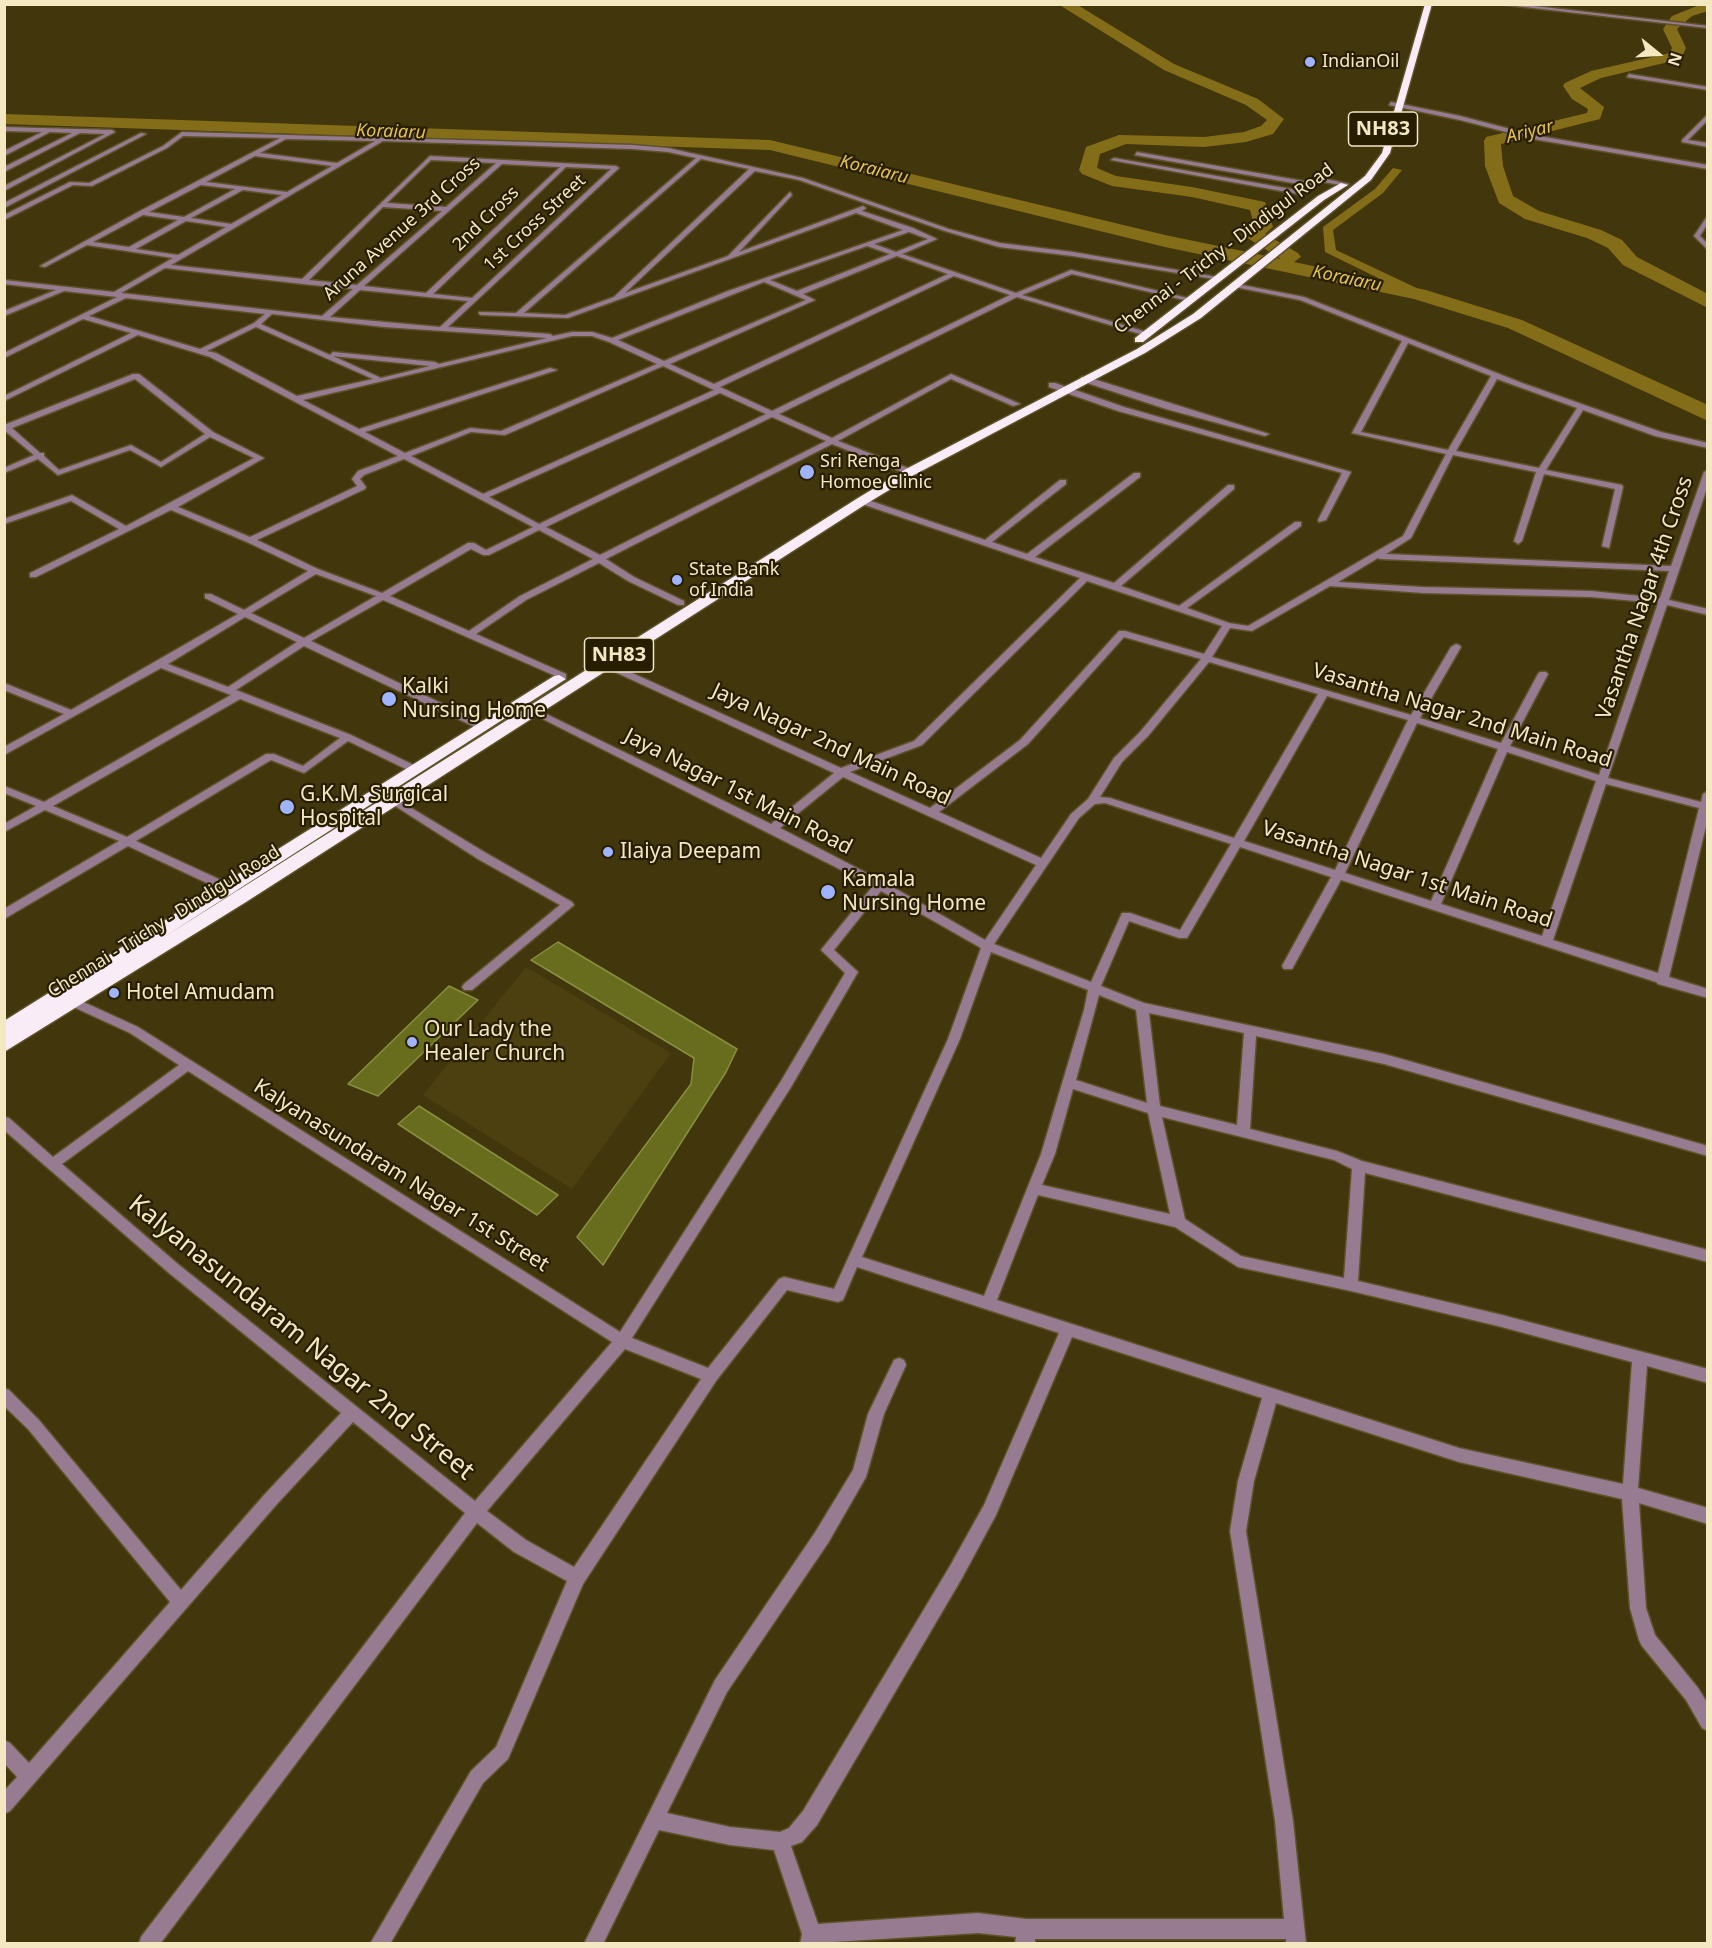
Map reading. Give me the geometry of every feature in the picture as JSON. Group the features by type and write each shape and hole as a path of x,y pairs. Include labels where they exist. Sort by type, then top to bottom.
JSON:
{"highway":[{"name":"Chennai - Trichy - Dindigul Road","path":"4,1030 393,800 532,711 681,603 1016,405 1058,387 1084,379 1175,331 1240,283 1368,178 1386,153 1395,104 1421,4"},
{"name":"Chennai - Trichy - Dindigul Road","path":"1378,145 1395,104 1429,4"},
{"name":"Chennai - Trichy - Dindigul Road","path":"4,1045 73,1002 416,770 563,676 600,661 862,501 904,470 1058,387 1147,335 1321,198 1346,184 1367,162"}],"street":[{"path":"1500,4 1707,27"},
{"path":"1629,76 1707,89"},
{"path":"1395,104 1545,139 1707,167"},
{"path":"1707,116 1684,141 1707,145"},
{"path":"4,129 115,132 6,186"},
{"path":"4,154 49,131"},
{"path":"4,170 80,132"},
{"path":"4,206 143,134"},
{"path":"4,218 72,183 90,185 165,147 182,134 633,147 701,156 801,179 873,205 999,245 1223,276"},
{"path":"43,266 284,138"},
{"path":"117,293 381,140"},
{"path":"253,154 338,165"},
{"path":"1137,154 1310,184"},
{"path":"517,315 701,156"},
{"path":"303,282 430,158 565,165"},
{"path":"1114,160 1298,192 1317,179 1346,184"},
{"name":"Aruna Avenue 3rd Cross","path":"323,319 502,161"},
{"name":"1st Cross Street","path":"442,329 616,168 565,165"},
{"name":"2nd Cross","path":"428,295 565,165"},
{"path":"613,300 754,168"},
{"path":"199,183 289,194"},
{"path":"6,186 55,191"},
{"path":"129,250 242,188"},
{"path":"730,257 790,194"},
{"path":"383,205 446,209"},
{"path":"481,313 566,318 873,205"},
{"path":"797,294 934,239 857,211"},
{"path":"140,213 230,226"},
{"path":"1707,217 1697,236 1707,248"},
{"path":"612,340 764,280 911,229"},
{"path":"87,243 179,257"},
{"path":"867,244 1016,295 1147,335"},
{"path":"164,266 474,300"},
{"path":"228,691 305,641 471,545 486,553 1064,273 1071,272 1192,300"},
{"path":"481,498 719,388 954,274"},
{"path":"250,540 362,487 356,479 361,473 470,430 502,433 662,362 812,300 764,280"},
{"path":"4,282 127,294 323,319 442,329 592,334"},
{"path":"1240,283 1302,298 1581,408 1658,434 1707,446"},
{"path":"4,314 65,288"},
{"path":"4,356 127,294"},
{"path":"203,350 256,324 270,314"},
{"path":"84,317 203,350 598,558 631,579 681,603"},
{"path":"566,318 592,334 612,340 832,441 904,470"},
{"path":"256,324 380,380"},
{"path":"4,399 136,333"},
{"path":"296,399 572,334"},
{"path":"1406,340 1356,433 1619,487 1606,546"},
{"path":"322,353 445,364"},
{"path":"357,432 553,370"},
{"path":"33,575 171,507 260,458 210,434 135,376 6,427 58,473 131,447 160,465 210,434"},
{"path":"470,634 523,598 832,441 951,376 1016,405"},
{"path":"862,501 1227,625 1249,628 1368,563 1407,538 1451,452 1495,376"},
{"path":"1084,379 1169,407 1265,434"},
{"path":"1058,387 1121,409 1347,472 1322,519"},
{"path":"1518,541 1541,471 1581,408"},
{"path":"4,471 40,455"},
{"name":"Vasantha Nagar 4th Cross","path":"1547,940 1707,472"},
{"path":"1029,557 1137,475"},
{"path":"986,543 1063,482"},
{"path":"1116,586 1231,487"},
{"path":"4,522 72,498 125,529"},
{"path":"171,507 250,540 315,571 383,596 563,676"},
{"path":"1182,608 1298,524"},
{"path":"1380,555 1674,569"},
{"path":"4,752 160,664 315,571"},
{"path":"772,829 843,771 918,743 1087,576"},
{"path":"1331,584 1423,590 1591,594 1663,601 1707,612"},
{"path":"208,596 483,727"},
{"path":"379,1944 477,1777 502,1753 577,1578 711,1376 784,1283 838,1296 954,1039 987,946 1041,863 1075,816 1092,801 1118,760 1144,734 1206,659 1227,625"},
{"name":"Vasantha Nagar 2nd Main Road","path":"931,813 1024,742 1122,633 1414,719 1503,749 1706,806"},
{"path":"1288,966 1338,875 1414,719 1456,647"},
{"name":"Jaya Nagar 2nd Main Road","path":"600,661 1041,863"},
{"path":"160,664 347,737 416,770"},
{"path":"1435,905 1503,749 1543,674"},
{"path":"4,686 73,714"},
{"path":"988,1305 1048,1154 1094,989 1126,916 1183,935 1324,693"},
{"path":"4,829 239,695"},
{"name":"Jaya Nagar 1st Main Road","path":"532,711 772,829 880,885 987,946 1142,1007 1384,1059 1707,1151"},
{"path":"4,915 130,842 270,756 304,770 347,737"},
{"path":"4,789 130,842 235,893"},
{"path":"1662,981 1706,806 1707,794"},
{"path":"393,800 482,856 568,905 468,987"},
{"name":"Vasantha Nagar 1st Main Road","path":"1092,801 1106,800 1547,940 1662,981 1707,994"},
{"path":"148,1944 477,1512 622,1341 786,1084 852,972 827,950 880,885"},
{"name":"Kalyanasundaram Nagar 1st Street","path":"73,1002 135,1030 186,1065 622,1341 711,1376"},
{"path":"1142,1007 1154,1110 1179,1222"},
{"path":"1243,1132 1250,1031"},
{"path":"53,1164 186,1065"},
{"path":"1068,1082 1154,1110 1338,1156 1359,1166 1707,1256"},
{"name":"Kalyanasundaram Nagar 2nd Street","path":"4,1122 174,1269 519,1546 577,1578"},
{"path":"1351,1285 1359,1166"},
{"path":"1034,1189 1179,1222 1238,1261 1498,1320 1707,1376"},
{"path":"853,1260 1459,1455 1630,1493 1707,1516"},
{"path":"655,1820 730,1836 780,1841 795,1835 810,1818 956,1572 990,1510 1068,1330"},
{"path":"1640,1358 1630,1493 1638,1608 1648,1640 1692,1694 1707,1722"},
{"path":"593,1944 720,1686 822,1537 860,1472 876,1414 899,1365"},
{"path":"4,1395 33,1424 181,1603"},
{"path":"780,1841 811,1939 978,1923 1025,1936 1295,1936 1284,1821 1238,1531 1246,1481 1270,1396"},
{"path":"4,1805 271,1499 352,1412"},
{"path":"4,1749 28,1776"}],"shaded area":[{"path":"526,967 671,1053 572,1189 423,1095"}],"building":[{"path":"558,942 737,1049 726,1072 603,1265 577,1237 691,1084 694,1058 531,960"},
{"name":"Our Lady the Healer Church","path":"449,986 478,1000 378,1096 348,1084"},
{"path":"419,1106 558,1195 537,1215 398,1124"}],"waterway":[{"path":"1065,4 1169,67 1252,102 1276,119 1267,130 1246,137 1204,142 1125,139 1092,151 1088,170 1112,181 1192,192 1258,206 1264,227 1251,234 1291,257"},
{"name":"Ariyar","path":"1708,7 1687,13 1677,19 1670,29 1679,48 1676,56 1596,74 1571,86 1578,96 1596,107 1594,116 1492,141 1494,166 1505,199 1532,215 1594,234 1615,244 1630,261 1708,302"},
{"name":"Koraiaru","path":"4,119 770,145 1165,241 1419,294 1515,324 1708,414"},
{"path":"1397,170 1379,191 1327,229 1331,252 1419,294"}],"place":[{"name":"IndianOil","path":"1310,62"},
{"name":"Sri Renga Homoe Clinic","path":"807,472"},
{"name":"State Bank of India","path":"677,580"},
{"name":"Kalki Nursing Home","path":"389,699"},
{"name":"G.K.M. Surgical Hospital","path":"287,807"},
{"name":"Ilaiya Deepam","path":"608,852"},
{"name":"Kamala Nursing Home","path":"828,892"},
{"name":"Hotel Amudam","path":"114,993"},
{"name":"Our Lady the Healer Church","path":"412,1042"}]}
